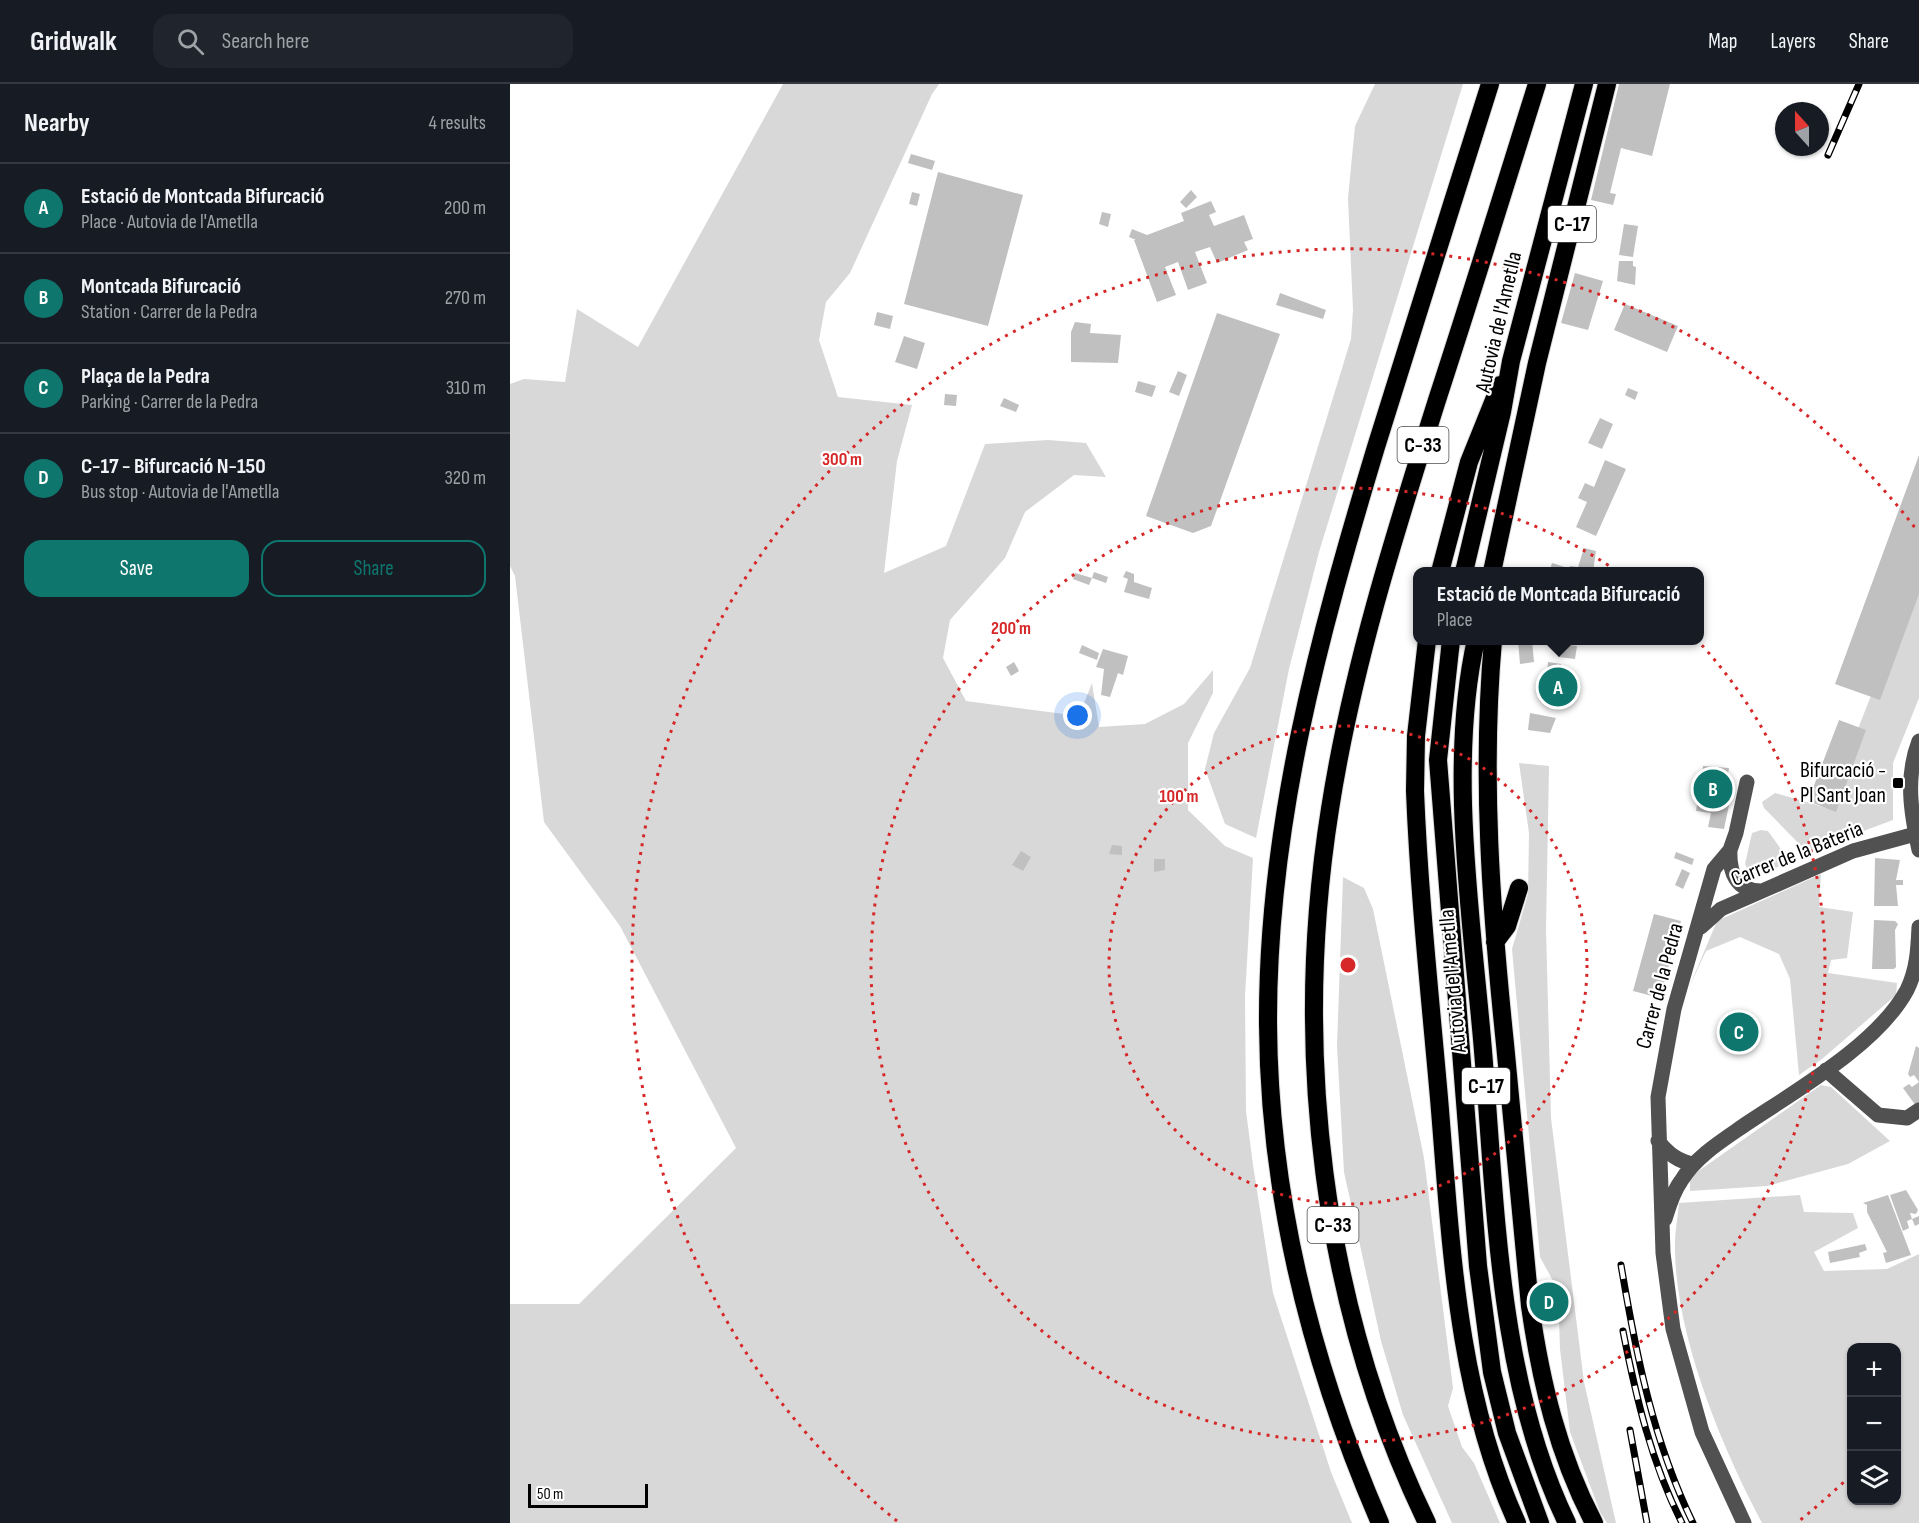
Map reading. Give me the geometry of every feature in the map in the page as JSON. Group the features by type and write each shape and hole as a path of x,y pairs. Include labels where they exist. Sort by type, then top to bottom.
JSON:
{"highway":[{"name":"C-33","path":"1380,1523 1330,1397 1310,1330 1295,1262 1278,1160 1270,1084 1268,1026 1273,912 1284,806 1304,709 1331,598 1490,84"},
{"name":"C-33","path":"1428,1523 1399,1459 1372,1385 1353,1318 1336,1243 1321,1156 1315,1081 1314,966 1318,912 1329,811 1346,718 1393,541 1537,84"},
{"name":"Autovia de l'Ametlla","path":"1465,567 1502,412 1510,361 1584,84"},
{"name":"Autovia de l'Ametlla","path":"1493,567 1538,363 1606,84"},
{"path":"1441,567 1469,462 1510,361"},
{"path":"1426,645 1416,736 1415,791 1443,1167 1461,1329 1471,1381 1496,1471 1517,1523"},
{"name":"Autovia de l'Ametlla","path":"1450,645 1438,760 1478,1266 1492,1372 1507,1434 1540,1523"},
{"name":"Autovia de l'Ametlla","path":"1475,645 1465,714 1466,855 1505,1299 1522,1395 1535,1446 1568,1523"},
{"path":"1493,645 1486,782 1490,889 1538,1357 1552,1419 1564,1458 1594,1523"},
{"path":"1490,889 1508,893 1520,888 1507,926 1495,942"}],"street":[{"path":"1919,741 1912,758 1910,811 1919,850"},
{"name":"Carrer de la Pedra","path":"1744,1523 1716,1467 1694,1406 1673,1329 1662,1227 1658,1096 1674,1009 1699,929 1714,869 1730,850 1736,833 1747,782"},
{"name":"Carrer de la Bateria","path":"1699,929 1721,909 1761,891 1853,851 1917,834"},
{"name":"Carrer de la Pedra","path":"1730,850 1732,872 1736,881 1751,891 1761,891"},
{"path":"1662,1227 1674,1191 1694,1164 1713,1146 1827,1070 1873,1031 1913,991 1919,927"},
{"path":"1827,1070 1878,1115 1913,1114"},
{"path":"1658,1141 1667,1152 1684,1162 1694,1164"},
{"path":"1660,1178 1674,1191"}],"shaded area":[{"path":"783,84 939,84 932,94 850,273 826,302 819,340 838,397 912,405 897,461 884,573 946,546 985,444 1048,440 1086,443 1106,477 1074,475 1025,512 1005,558 950,620 943,658 966,701 1079,716 1092,683 1099,727 1145,724 1184,704 1213,670 1213,693 1188,743 1188,810 1225,846 1253,858 1245,996 1246,1111 1253,1165 1273,1293 1331,1472 1352,1523 510,1523 510,1304 579,1304 736,1148 620,926 544,822 515,576 510,566 510,384 524,379 565,382 577,309 638,347"},
{"path":"1375,84 1463,84 1319,552 1289,669 1256,838 1225,824 1205,769 1214,733 1250,668 1351,339 1353,310 1348,198 1355,126"},
{"path":"1919,573 1919,698 1893,763 1893,820 1807,852 1764,808 1762,802 1775,793 1827,808"},
{"path":"1519,763 1549,766 1546,929 1551,1118 1584,1382 1616,1523 1607,1523 1600,1512 1570,1432 1560,1349 1558,1290 1540,1257 1512,949 1528,894 1529,833"},
{"path":"1761,830 1768,831 1786,856 1786,861 1769,871 1749,873 1745,864 1752,833"},
{"path":"1821,874 1819,907 1853,912 1847,958 1831,960 1828,973 1897,983 1896,995 1822,1059 1799,1075 1790,979 1779,954 1740,937 1706,951 1688,990 1717,921"},
{"path":"1343,877 1364,888 1373,909 1424,1158 1453,1388 1448,1406 1462,1447 1474,1463 1500,1523 1452,1523 1403,1415 1381,1341 1344,1172 1337,1046"},
{"path":"1821,1085 1831,1087 1890,1141 1848,1164 1767,1186 1690,1191 1690,1177"},
{"path":"1800,1195 1804,1212 1853,1213 1858,1228 1814,1252 1824,1271 1887,1269 1919,1254 1919,1523 1762,1523 1746,1493 1716,1424 1691,1351 1682,1314 1675,1239 1679,1203"}],"building":[{"path":"1619,84 1670,84 1652,156 1621,148 1610,193 1616,194 1613,205 1591,200"},
{"path":"911,154 935,161 932,170 908,163"},
{"path":"938,172 1023,195 988,326 904,304"},
{"path":"1191,190 1197,197 1186,208 1180,202"},
{"path":"912,192 920,194 917,206 909,204"},
{"path":"1211,201 1216,212 1209,215 1214,226 1244,215 1253,239 1244,242 1248,250 1217,263 1210,247 1195,252 1207,283 1188,290 1178,262 1165,267 1176,295 1157,302 1134,240 1136,240 1129,237 1132,229 1147,235 1184,221 1181,213"},
{"path":"1102,212 1111,214 1108,227 1099,224"},
{"path":"1624,224 1638,226 1633,257 1619,255"},
{"path":"1619,261 1633,261 1633,266 1636,267 1635,285 1617,281"},
{"path":"1575,273 1603,281 1588,330 1561,323"},
{"path":"1280,293 1326,310 1323,319 1276,305"},
{"path":"1625,304 1678,326 1667,352 1614,330"},
{"path":"877,312 893,316 890,329 874,325"},
{"path":"1217,313 1280,334 1211,526 1193,533 1146,516"},
{"path":"1075,322 1091,324 1090,333 1121,335 1118,363 1071,362 1071,332"},
{"path":"904,336 925,343 917,369 895,362"},
{"path":"1178,371 1187,375 1179,396 1169,392"},
{"path":"1138,381 1156,386 1152,397 1135,392"},
{"path":"1628,388 1638,392 1635,400 1625,395"},
{"path":"945,394 957,395 956,406 944,405"},
{"path":"1004,398 1019,405 1016,412 1000,406"},
{"path":"1600,418 1613,424 1602,449 1588,443"},
{"path":"1919,455 1919,594 1880,700 1835,684"},
{"path":"1605,460 1626,469 1596,536 1576,527 1587,502 1578,498 1585,483 1594,487"},
{"path":"1584,548 1596,551 1594,567 1578,567"},
{"path":"1552,563 1565,567 1551,567"},
{"path":"1126,571 1134,574 1134,582 1152,588 1149,599 1124,592 1128,579 1123,577"},
{"path":"1094,572 1108,577 1106,583 1092,578"},
{"path":"1075,573 1092,578 1089,585 1073,579"},
{"path":"1082,645 1099,653 1097,660 1079,653"},
{"path":"1518,645 1532,645 1534,662 1520,664"},
{"path":"1560,645 1577,646 1575,659 1558,657"},
{"path":"1103,649 1128,656 1123,675 1118,673 1110,697 1101,695 1104,669 1096,667"},
{"path":"1014,662 1019,671 1011,676 1006,667"},
{"path":"1548,662 1561,664 1561,670 1573,672 1567,706 1544,702"},
{"path":"1530,713 1556,718 1550,733 1528,730"},
{"path":"1839,720 1866,730 1836,812 1808,801"},
{"path":"1703,766 1729,768 1724,804 1729,805 1724,829 1708,827 1711,813 1696,811"},
{"path":"1112,845 1122,846 1122,855 1109,854"},
{"path":"1021,851 1031,857 1023,871 1012,865"},
{"path":"1676,852 1694,859 1692,865 1674,858"},
{"path":"1875,858 1900,860 1896,880 1903,880 1903,885 1896,885 1898,906 1874,906"},
{"path":"1154,859 1165,859 1165,870 1154,872"},
{"path":"1682,869 1690,873 1683,889 1675,885"},
{"path":"1654,914 1681,921 1660,998 1633,991"},
{"path":"1874,920 1895,921 1898,924 1895,930 1896,967 1894,969 1872,969"},
{"path":"1916,1046 1919,1048 1919,1082 1914,1075 1910,1077 1908,1074"},
{"path":"1919,1082 1919,1104 1916,1106 1903,1088 1909,1084 1912,1087"},
{"path":"1906,1190 1918,1210 1916,1214 1910,1213 1912,1219 1907,1221 1909,1228 1903,1231 1890,1195"},
{"path":"1888,1195 1911,1255 1886,1263 1883,1253 1887,1252 1867,1212 1867,1205 1863,1203"},
{"path":"1919,1216 1919,1224 1915,1226 1912,1219"},
{"path":"1865,1244 1867,1250 1859,1253 1860,1257 1830,1263 1828,1252"}],"railway":[{"path":"1829,153 1859,84"},
{"path":"1621,1265 1648,1397 1667,1461 1693,1523"},
{"path":"1623,1331 1633,1380 1653,1453 1682,1523"},
{"path":"1630,1430 1647,1523"}],"place":[{"name":"Estació de Montcada Bifurcació","path":"1558,687"},
{"name":"Bifurcació - Pl Sant Joan","path":"1898,783"},
{"name":"Montcada Bifurcació","path":"1713,789"},
{"name":"Plaça de la Pedra","path":"1739,1032"},
{"name":"C-17 - Bifurcació N-150","path":"1549,1302"}]}
